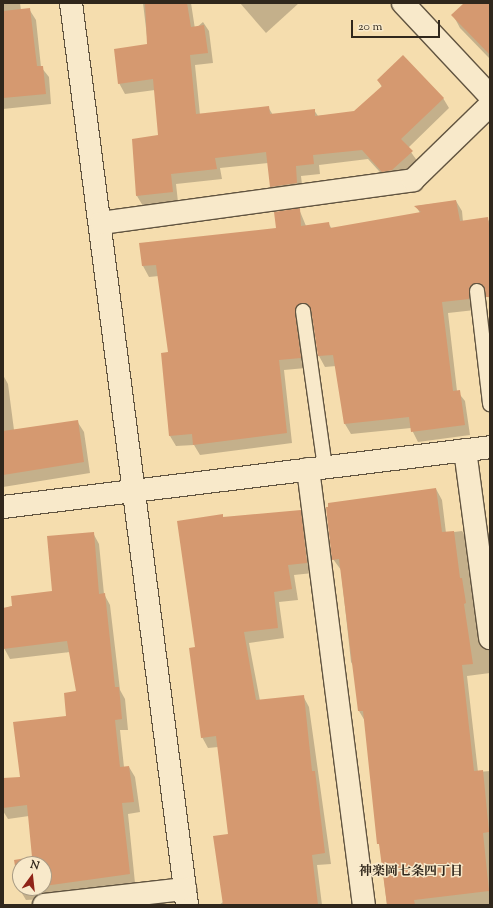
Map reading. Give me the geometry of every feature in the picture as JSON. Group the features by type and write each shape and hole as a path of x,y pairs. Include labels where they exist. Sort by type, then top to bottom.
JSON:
{"street":[{"path":"44,905 186,897 133,491 101,223 71,3"},
{"path":"403,3 490,96"},
{"path":"101,223 413,180 490,105"},
{"path":"3,507 490,447"},
{"path":"465,450 490,638"},
{"path":"317,468 364,905"}],"lane":[{"path":"477,291 490,404"},
{"path":"303,311 317,468"}],"building":[{"path":"145,3 187,3 191,27 204,25 208,53 190,55 196,114 269,106 270,114 315,109 315,116 354,111 382,86 377,80 403,55 444,98 401,139 413,151 392,170 382,172 362,150 313,155 314,164 296,166 297,183 270,187 266,152 215,158 217,169 171,174 173,192 136,196 132,139 158,135 153,79 118,84 114,49 147,44"},
{"path":"464,3 490,3 490,55 451,15"},
{"path":"30,8 37,66 43,66 46,94 3,98 3,11"},
{"path":"456,200 460,221 488,217 490,232 490,297 486,297 484,286 476,283 469,288 469,299 442,302 453,391 460,390 465,425 411,432 409,417 344,424 333,355 318,356 311,309 307,303 302,303 298,305 295,312 301,358 279,360 287,433 193,445 192,434 169,436 161,353 168,352 156,265 142,266 139,243 276,228 274,212 300,208 301,226 329,222 330,228 421,212 414,206"},
{"path":"78,420 84,462 3,475 3,431"},
{"path":"436,488 442,532 454,531 460,578 462,578 466,603 464,604 473,664 462,665 474,771 483,770 489,832 483,833 489,891 414,900 415,905 387,905 379,844 377,844 363,711 358,711 339,559 332,560 326,507 328,507 328,503"},
{"path":"301,510 307,563 288,565 292,589 274,592 278,628 244,632 256,700 304,695 312,771 315,771 325,853 312,855 318,905 223,905 213,836 228,834 216,736 201,738 189,648 195,647 177,521 223,514 223,517"},
{"path":"94,532 99,594 105,593 115,687 119,687 122,719 115,720 120,767 129,766 134,802 122,803 130,874 52,885 52,856 32,856 27,805 3,808 3,778 20,777 13,722 66,716 64,693 76,691 67,641 3,649 3,608 12,606 11,596 52,591 47,536"}],"district":[{"name":"神楽岡七条四丁目","path":"411,872"}]}
